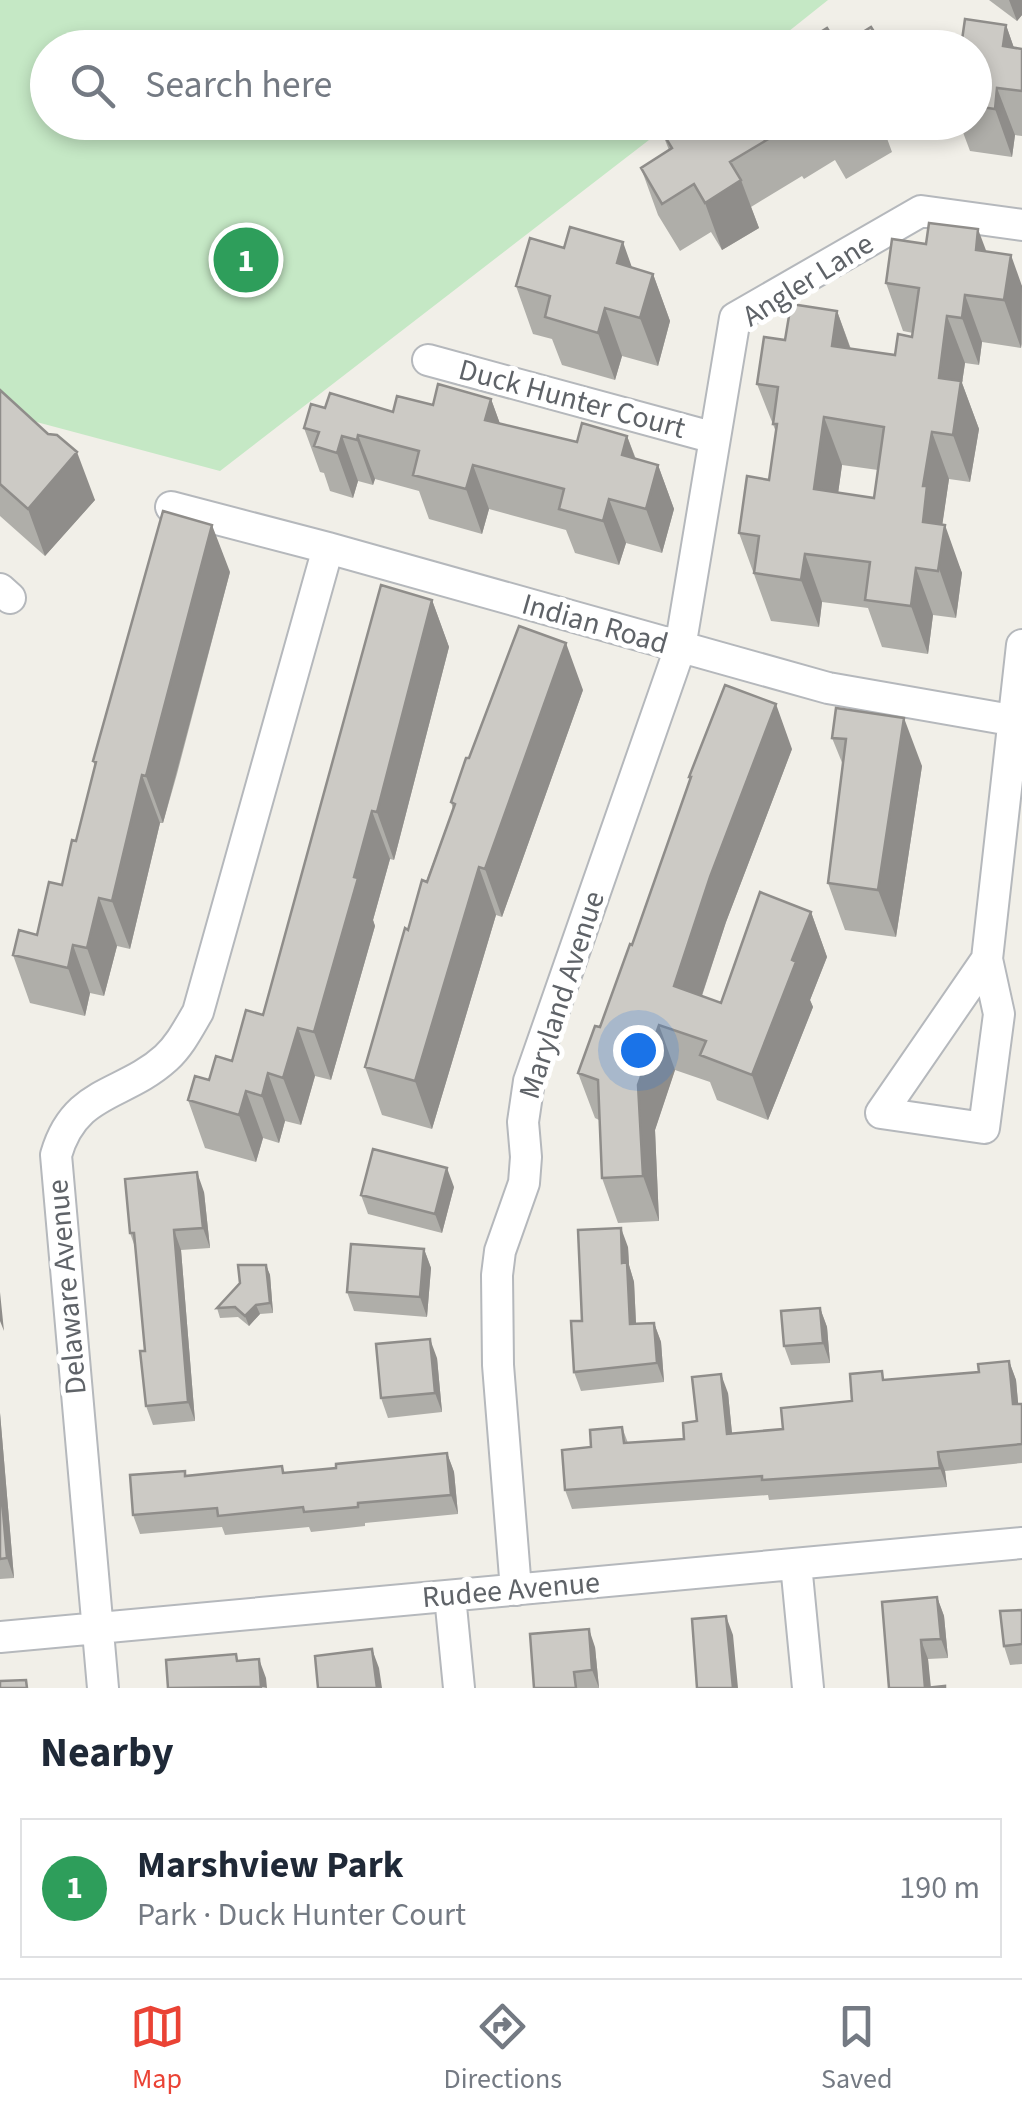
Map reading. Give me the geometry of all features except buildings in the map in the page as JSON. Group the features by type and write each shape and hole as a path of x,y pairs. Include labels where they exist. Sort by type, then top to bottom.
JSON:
{"street":[{"name":"Angler Lane","path":"680,648 734,318 921,211 1022,225"},
{"name":"Duck Hunter Court","path":"428,360 715,438"},
{"name":"Indian Road","path":"172,508 828,688 1017,721"},
{"name":"Delaware Avenue","path":"103,1688 56,1156 63,1131 81,1109 163,1061 181,1042 198,1012 328,548"},
{"path":"986,958 881,1113 984,1128 998,1014 986,958 1017,721 1022,645"},
{"name":"Maryland Avenue","path":"516,1590 498,1365 497,1275 500,1251 524,1182 523,1122 529,1081 680,648"},
{"name":"Rudee Avenue","path":"0,1637 1022,1544"},
{"path":"796,1564 808,1688"},
{"path":"450,1596 459,1688"}],"green space":[{"path":"0,0 828,0 790,30 30,30 30,140 649,140 220,471 29,420 0,398"}],"place":[{"name":"Marshview Park","path":"246,260"}]}
